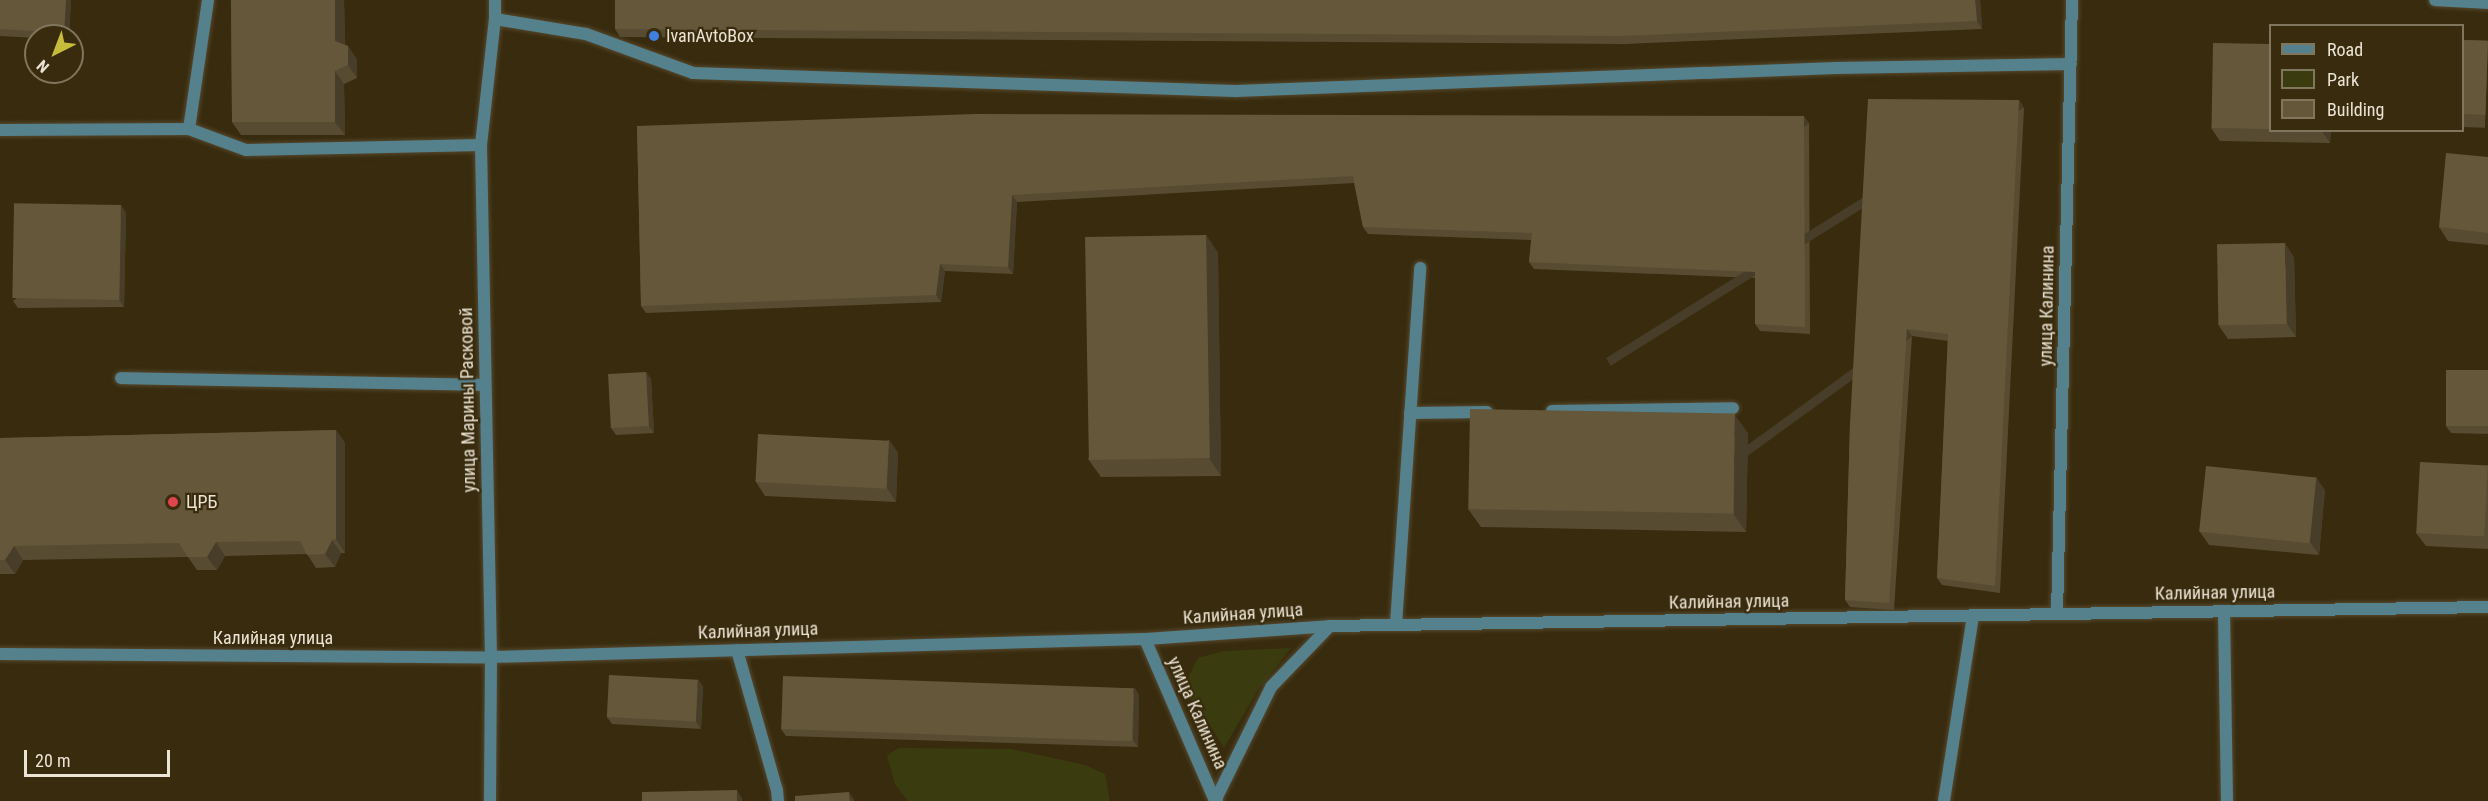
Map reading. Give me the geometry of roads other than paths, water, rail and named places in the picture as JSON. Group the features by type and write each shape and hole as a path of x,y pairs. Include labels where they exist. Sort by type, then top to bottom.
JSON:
{"street":[{"path":"189,129 208,0"},
{"name":"улица Марины Расковой","path":"490,801 490,657 481,145 495,19 495,0"},
{"name":"улица Калинина","path":"2057,614 2072,0"},
{"path":"2434,0 2488,3"},
{"path":"495,19 586,34 693,73 1214,90 1836,68 2071,64"},
{"path":"0,130 189,129 246,150 481,145"},
{"path":"1396,624 1420,268"},
{"path":"121,378 485,385"},
{"path":"1542,411 1733,408"},
{"path":"1410,413 1506,412"},
{"name":"Калийная улица","path":"0,654 490,657 1145,639 1330,626 1396,624 2488,606"},
{"path":"2224,611 2227,801"},
{"path":"1944,801 1973,616"},
{"path":"1216,800 1271,687 1330,626"},
{"name":"улица Калинина","path":"1145,639 1216,800"},
{"path":"737,650 777,790 778,801"}],"place":[{"name":"IvanAvtoBox","path":"654,36"},
{"name":"ЦРБ","path":"173,502"}]}
